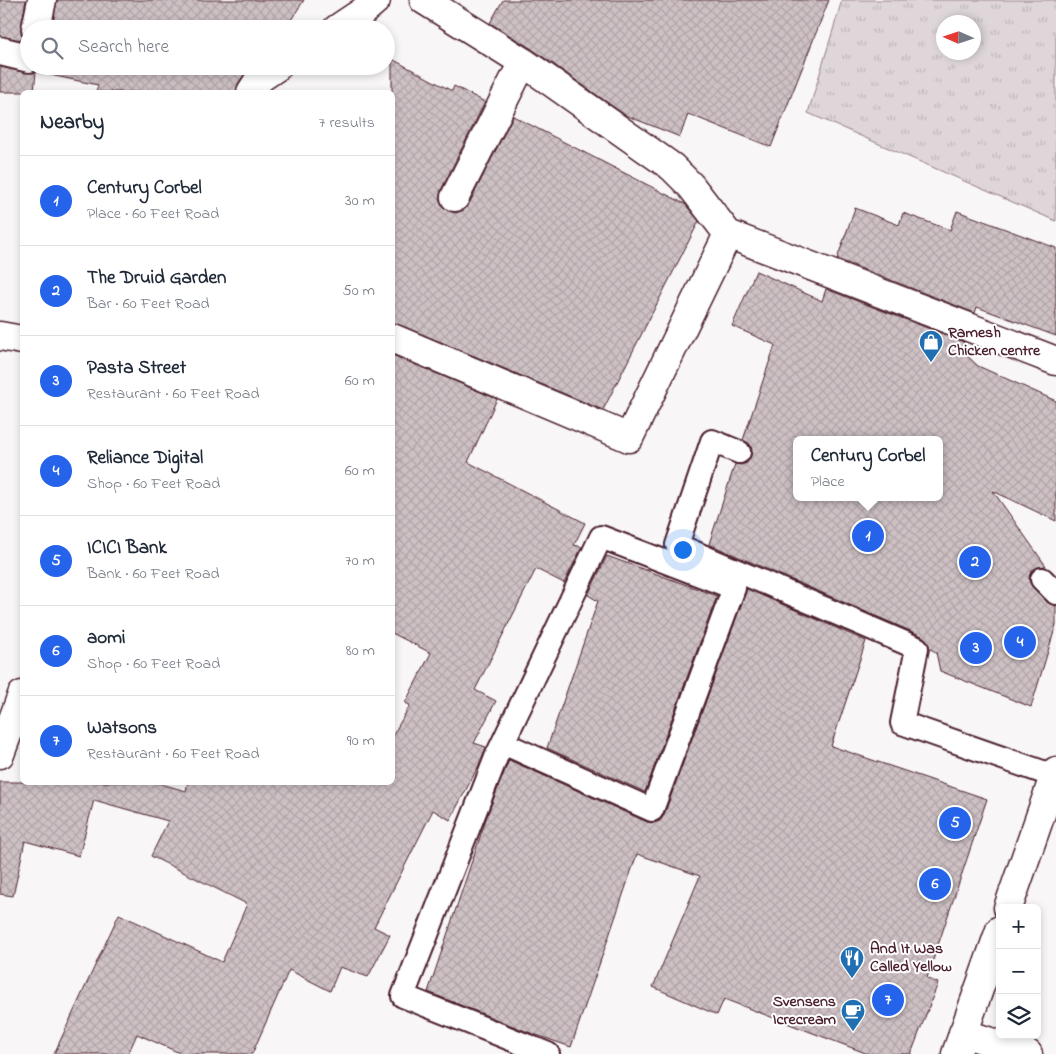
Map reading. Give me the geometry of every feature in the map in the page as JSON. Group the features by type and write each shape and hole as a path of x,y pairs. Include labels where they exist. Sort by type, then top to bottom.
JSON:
{"street":[{"path":"38,20 42,0"},
{"path":"350,20 376,0"},
{"path":"424,0 523,62 672,167 691,186 728,234 1056,361"},
{"path":"0,51 20,56"},
{"path":"455,197 523,62"},
{"path":"252,90 260,78 264,75"},
{"path":"395,339 629,438 728,234"},
{"path":"0,336 20,340"},
{"path":"0,754 15,696"},
{"path":"1009,904 1055,775"},
{"path":"996,941 960,1044 1028,1054"}],"lane":[{"path":"740,452 712,441 677,545 917,648 902,722 1055,775"},
{"path":"503,743 652,810 734,588 602,537 503,743 403,996 548,1054"}],"green space":[{"path":"842,0 1056,0 1056,221 808,113"}],"building":[{"path":"0,0 26,0 22,20 20,20 20,40 0,36"},
{"path":"57,0 304,0 291,20 54,20"},
{"path":"503,0 829,0 771,147 688,114 680,137 625,115 532,49 490,23"},
{"path":"395,61 452,91 454,86 485,102 441,190 439,198 442,206 448,211 456,213 464,210 469,204 513,116 685,204 699,221 603,410 395,324 395,90 392,90 392,75 395,75"},
{"path":"0,67 20,72 20,75 36,75 34,90 0,92"},
{"path":"50,75 244,75 236,90 97,90 98,85"},
{"path":"855,208 899,225 903,213 950,230 957,211 1056,248 1056,336 977,307 975,313 837,259"},
{"path":"756,271 822,301 826,289 964,342 961,350 978,366 1056,401 1056,521 993,491 1046,566 1032,570 1029,576 1030,583 1047,602 1056,606 1056,625 1031,707 940,671 936,652 930,649 927,640 922,636 709,544 735,464 747,463 751,456 750,444 743,440 775,345 732,326"},
{"path":"395,356 497,399 468,462 585,523 574,545 582,547 564,583 536,569 475,690 496,701 474,743 486,747 478,767 450,820 433,810 374,927 390,935 368,977 340,967 330,991 289,970 252,1054 182,1054 137,1034 128,1054 54,1054 119,914 222,962 247,904 151,856 168,821 94,800 79,856 25,841 13,896 0,894 0,782 20,782 20,785 165,785 186,791 187,785 395,785 395,732 410,705 405,703 431,653 395,635"},
{"path":"607,556 717,596 645,792 547,748 598,601 588,595"},
{"path":"747,589 866,641 831,746 987,799 927,978 938,983 911,1054 868,1054 724,999 717,1015 653,987 700,876 637,854 571,1047 428,992 488,813 509,760 647,822 660,821 664,815"}],"place":[{"name":"Ramesh Chicken centre","path":"931,363"},
{"name":"Century Corbel","path":"868,536"},
{"name":"The Druid Garden","path":"975,562"},
{"name":"Reliance Digital","path":"1020,642"},
{"name":"Pasta Street","path":"976,648"},
{"name":"ICICI Bank","path":"955,823"},
{"name":"aomi","path":"935,884"},
{"name":"And It Was Called Yellow","path":"852,979"},
{"name":"Watsons","path":"888,1000"},
{"name":"Svensens Icrecream","path":"853,1032"}]}
